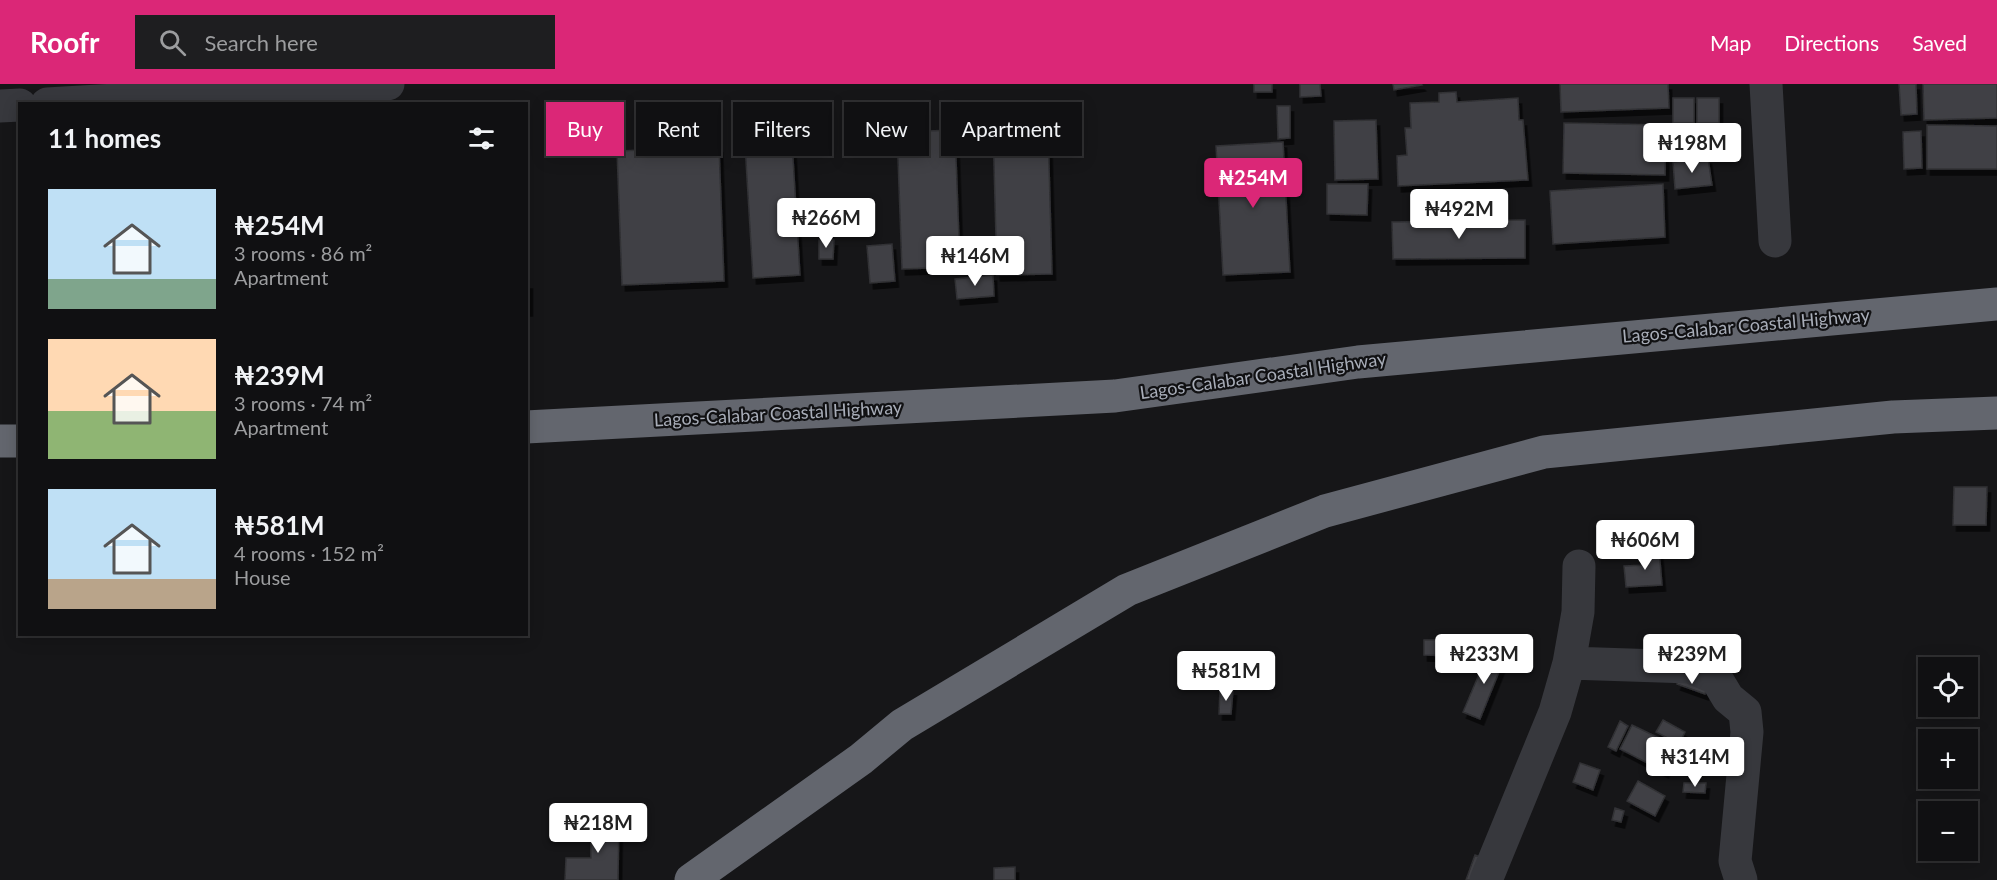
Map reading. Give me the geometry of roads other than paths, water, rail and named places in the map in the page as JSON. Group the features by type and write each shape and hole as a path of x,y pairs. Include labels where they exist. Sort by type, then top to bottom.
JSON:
{"highway":[{"name":"Lagos-Calabar Coastal Highway","path":"528,427 1115,396 1358,362 1997,304"},
{"path":"691,880 861,759 902,725 1127,590 1325,511 1544,452 1893,417 1997,413"},
{"path":"0,441 18,441"}],"street":[{"path":"81,102 388,84"},
{"path":"1766,84 1774,241"},
{"path":"0,106 18,105"},
{"path":"1486,880 1555,712 1569,663 1578,612 1579,566"},
{"path":"1569,663 1690,667 1716,678 1728,698 1745,712 1747,732 1735,861 1742,880"}]}
